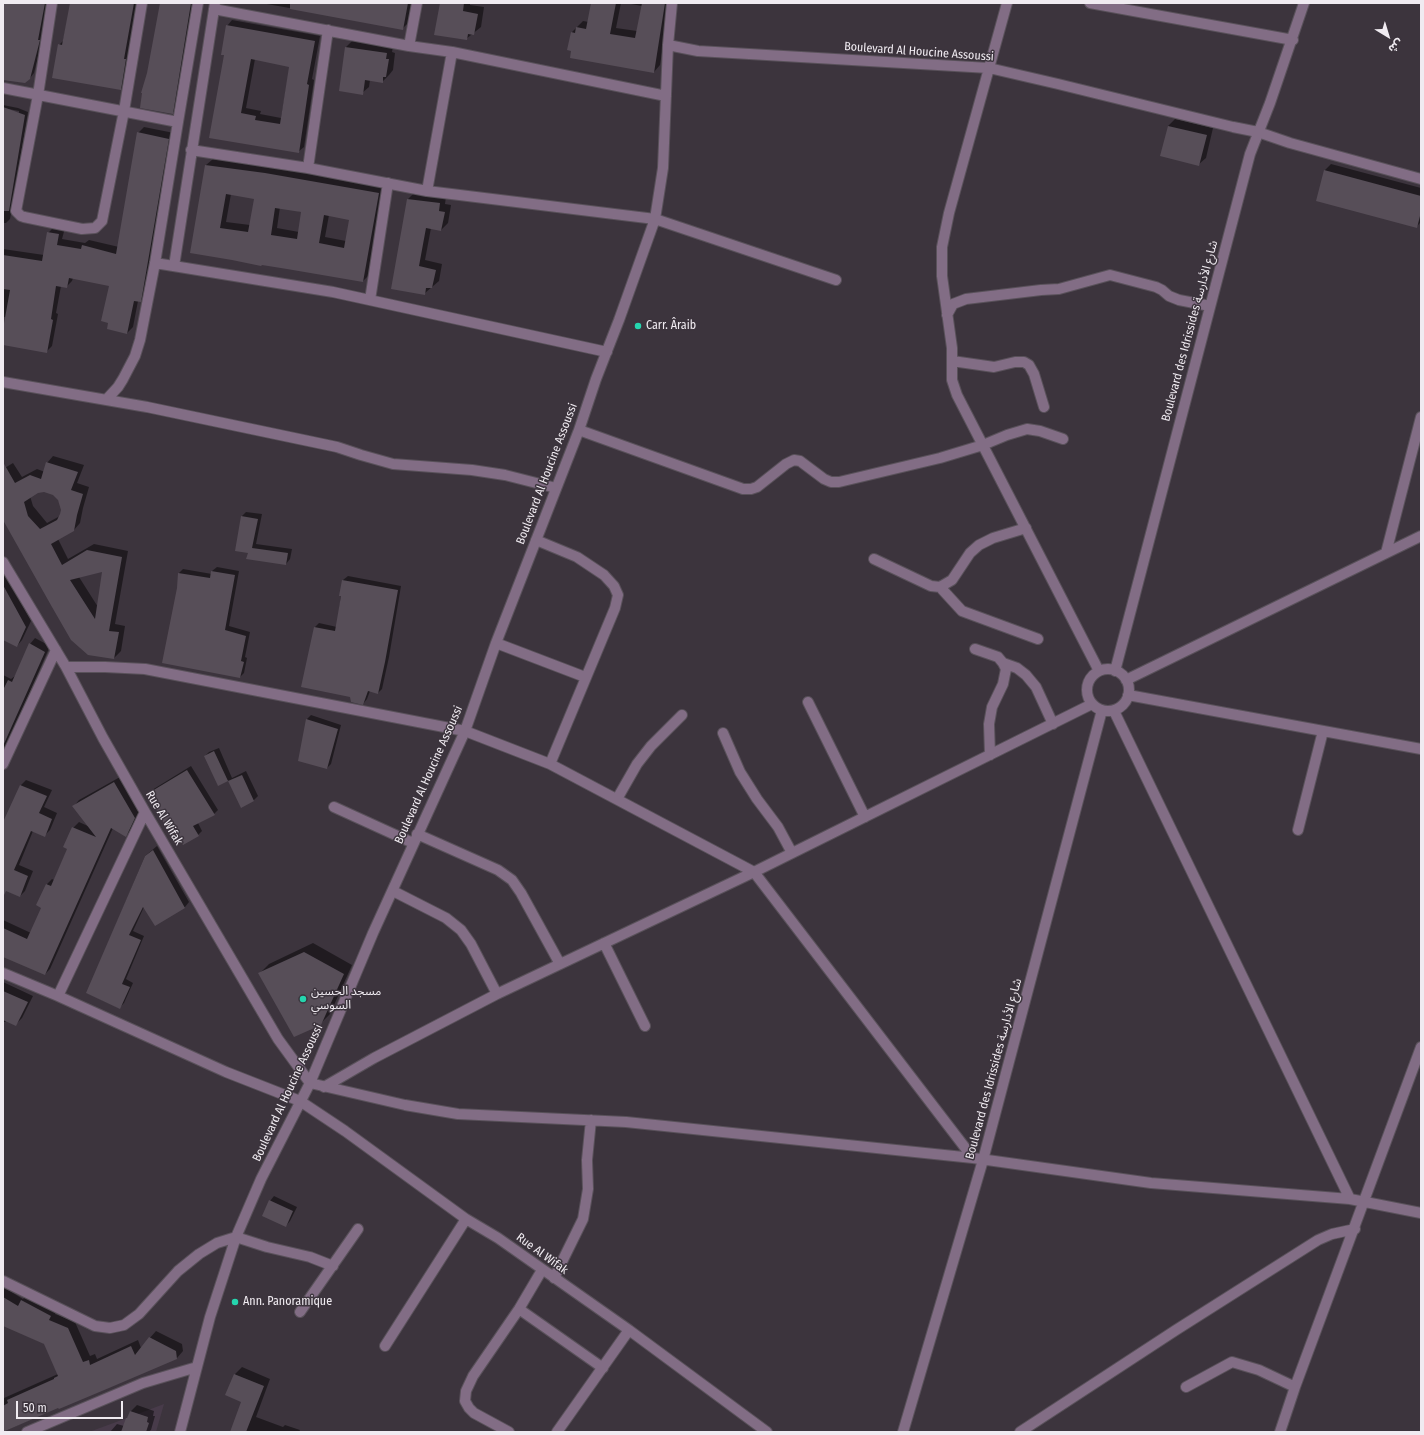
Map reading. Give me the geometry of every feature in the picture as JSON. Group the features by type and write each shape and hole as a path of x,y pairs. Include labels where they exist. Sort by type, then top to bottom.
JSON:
{"street":[{"path":"52,3 38,94 16,211 24,217 82,229 95,228 102,221 124,111 142,3"},
{"path":"106,400 118,387 135,356 140,340 155,263 198,3"},
{"path":"408,46 417,3"},
{"name":"Boulevard Al Houcine Assoussi","path":"180,1432 217,1291 236,1237 262,1179 310,1082 373,933 465,731 496,643 579,430 655,219 663,168 668,45 672,3"},
{"path":"1008,3 949,213 942,247 942,276 952,348 952,380 957,395 1100,671"},
{"path":"1090,3 1293,40"},
{"name":"Boulevard des Idrissides شارع الأدارسة","path":"1114,671 1250,154 1293,40 1304,3"},
{"path":"174,266 214,6 408,46 452,52 666,96"},
{"path":"308,168 328,30"},
{"name":"Boulevard Al Houcine Assoussi","path":"668,45 698,51 989,68 1258,132 1290,143 1421,179"},
{"path":"427,191 452,52"},
{"path":"3,88 178,122"},
{"path":"191,150 308,168 427,191 655,219 836,280"},
{"path":"370,300 388,183"},
{"path":"155,263 333,292 607,352"},
{"path":"947,315 953,304 966,299 1059,289 1110,275 1156,286 1169,296 1179,300 1210,306"},
{"path":"952,361 994,367 1024,362 1029,365 1034,374 1044,407"},
{"path":"3,382 147,406 337,447 393,464 428,468 472,470 505,475 556,488"},
{"path":"1386,553 1421,417"},
{"path":"579,430 743,489 751,489 756,487 786,464 794,460 800,461 824,479 831,482 839,482 940,458 1028,429 1040,431 1062,439"},
{"path":"874,559 931,586 940,587 952,580 970,553 979,545 993,538 1026,528"},
{"path":"1126,680 1421,536"},
{"path":"536,540 577,557 604,574 614,586 618,595 615,608 550,764"},
{"name":"Rue Al Wifak","path":"3,562 66,667 103,738 145,812 278,1039 310,1082"},
{"path":"940,587 962,611 1038,639"},
{"path":"496,643 585,677"},
{"path":"975,649 998,657 1006,669 1003,684 992,707 990,724 990,755"},
{"path":"3,764 56,650"},
{"path":"1003,663 1017,668 1026,675 1036,687 1053,724"},
{"path":"66,667 145,669 465,731 550,764 754,872 973,1158"},
{"path":"1100,671 1114,671 1121,674 1126,680 1128,695 1125,702 1120,707 1114,710 1102,710 1092,704 1088,697 1087,690 1089,682 1093,676 1100,671"},
{"path":"1128,695 1421,749"},
{"path":"808,702 865,817"},
{"path":"324,1087 374,1058 497,994 754,872 1092,704"},
{"name":"Boulevard des Idrissides شارع الأدارسة","path":"903,1432 983,1160 1102,710"},
{"path":"1114,710 1350,1199"},
{"path":"617,799 637,764 651,746 682,715"},
{"path":"1298,830 1323,730"},
{"path":"723,733 740,772 757,799 778,827 792,853"},
{"path":"334,807 498,870 512,880 521,893 560,964"},
{"path":"58,996 145,812"},
{"path":"392,891 446,918 461,930 471,944 497,994"},
{"path":"604,943 645,1026"},
{"name":"Rue Al Wifak","path":"3,973 219,1068 300,1101 466,1219 498,1238 629,1330 767,1432"},
{"path":"1280,1432 1295,1387 1365,1203 1421,1047"},
{"path":"310,1082 324,1087 438,1111 498,1116 626,1122 973,1158 1151,1183 1350,1199 1421,1213"},
{"path":"554,1278 583,1219 588,1189 587,1160 591,1120"},
{"path":"385,1346 466,1219"},
{"path":"300,1312 358,1229"},
{"path":"1020,1432 1176,1330 1318,1240 1332,1234 1355,1229"},
{"path":"3,1281 96,1326 110,1328 124,1325 139,1314 178,1271 198,1254 216,1243 236,1237 267,1247 310,1257 333,1266"},
{"path":"509,1432 474,1413 467,1405 465,1397 466,1392 473,1376 519,1309 542,1270"},
{"path":"519,1309 603,1368"},
{"path":"557,1432 629,1330"},
{"path":"1186,1387 1232,1362 1260,1370 1295,1387"},
{"path":"27,1432 143,1383 197,1367"}],"shaded area":[{"path":"164,1404 156,1432 89,1432 127,1418"}],"building":[{"path":"3,3 45,3 38,40 40,40 30,79 25,83 3,80"},
{"path":"70,3 134,3 124,59 126,59 121,90 52,78 58,44 62,45"},
{"path":"160,3 191,3 173,114 140,108 141,93 147,73"},
{"path":"290,3 408,3 403,30 290,9"},
{"path":"440,3 464,3 463,11 478,14 474,35 468,34 467,40 434,35"},
{"path":"591,3 616,3 610,34 635,38 642,3 665,3 654,73 570,58 571,51 567,50 571,32 575,33 576,27 586,29"},
{"path":"226,25 315,41 307,84 309,85 299,153 209,138 224,55 221,55","holes":["251,59 289,67 280,124 255,120 256,116 241,113"]},
{"path":"345,47 387,53 386,59 389,59 386,77 383,77 383,83 365,80 363,95 339,91"},
{"path":"3,107 25,115 9,211 3,211"},
{"path":"1168,126 1207,135 1199,166 1160,156"},
{"path":"137,132 169,139 141,302 134,301 127,334 107,329 108,323 101,321 109,286 69,278 67,288 56,286 51,319 53,320 47,353 3,345 3,329 10,290 3,289 3,255 42,261 47,232 59,234 57,245 81,249 82,245 116,254"},
{"path":"205,165 265,173 379,193 363,282 190,253","holes":["226,194 254,199 248,232 220,228","275,208 301,212 297,239 271,235","324,215 349,220 344,248 319,243"]},
{"path":"1324,170 1421,196 1421,212 1417,228 1316,201"},
{"path":"407,199 440,203 439,211 445,212 441,231 426,228 419,266 436,270 432,288 426,288 425,295 391,289"},
{"path":"3,462 15,483 30,475 41,479 46,462 78,472 71,490 83,494 74,531 51,544 62,565 87,550 122,557 109,631 119,632 114,659 88,655 71,640 3,520","holes":["44,492 53,495 58,500 61,510 57,520 40,529 28,516 24,502 38,493","102,572 95,619 70,580"]},
{"path":"241,516 258,519 252,548 288,553 286,565 246,559 248,553 235,551"},
{"path":"211,571 235,575 225,630 246,636 241,661 244,662 240,678 162,663 177,588 178,573 210,578"},
{"path":"342,580 398,590 378,694 368,691 363,705 351,702 350,697 301,687 314,627 335,631"},
{"path":"3,585 26,627 17,647 3,640"},
{"path":"29,643 45,652 3,746 3,690 8,680 12,682"},
{"path":"306,719 338,729 327,769 298,761"},
{"path":"214,751 228,781 218,786 204,756"},
{"path":"187,770 215,815 193,826 199,836 183,845 171,824 166,827 147,794"},
{"path":"242,775 254,801 241,808 228,781"},
{"path":"114,782 135,818 126,837 111,828 45,975 3,957 3,928 27,939 41,908 36,905 46,884 51,886 67,849 63,847 72,827 96,837 72,806"},
{"path":"20,785 47,796 39,813 52,819 45,837 31,831 14,870 28,876 20,897 6,891 3,897 3,822"},
{"path":"153,850 185,908 155,926 143,907 129,935 141,940 122,984 130,987 120,1009 86,993 145,856"},
{"name":"مسجد الحسين السوسي","path":"304,952 344,974 321,1025 294,1037 258,973"},
{"path":"3,991 28,1002 16,1026 3,1020"},
{"path":"269,1200 293,1211 286,1227 262,1216"},
{"path":"3,1297 18,1306 21,1300 51,1316 49,1320 68,1328 83,1362 89,1360 90,1365 131,1346 135,1355 149,1337 176,1351 177,1359 3,1432 3,1406 8,1403 7,1400 58,1376 44,1344 3,1326"},
{"path":"234,1374 264,1386 246,1432 230,1432 241,1402 225,1395"},
{"path":"130,1411 148,1417 147,1422 149,1423 146,1432 121,1432"}],"place":[{"name":"Carr. Âraib","path":"638,326"},
{"name":"مسجد الحسين السوسي","path":"303,999"},
{"name":"Ann. Panoramique","path":"235,1302"}]}
